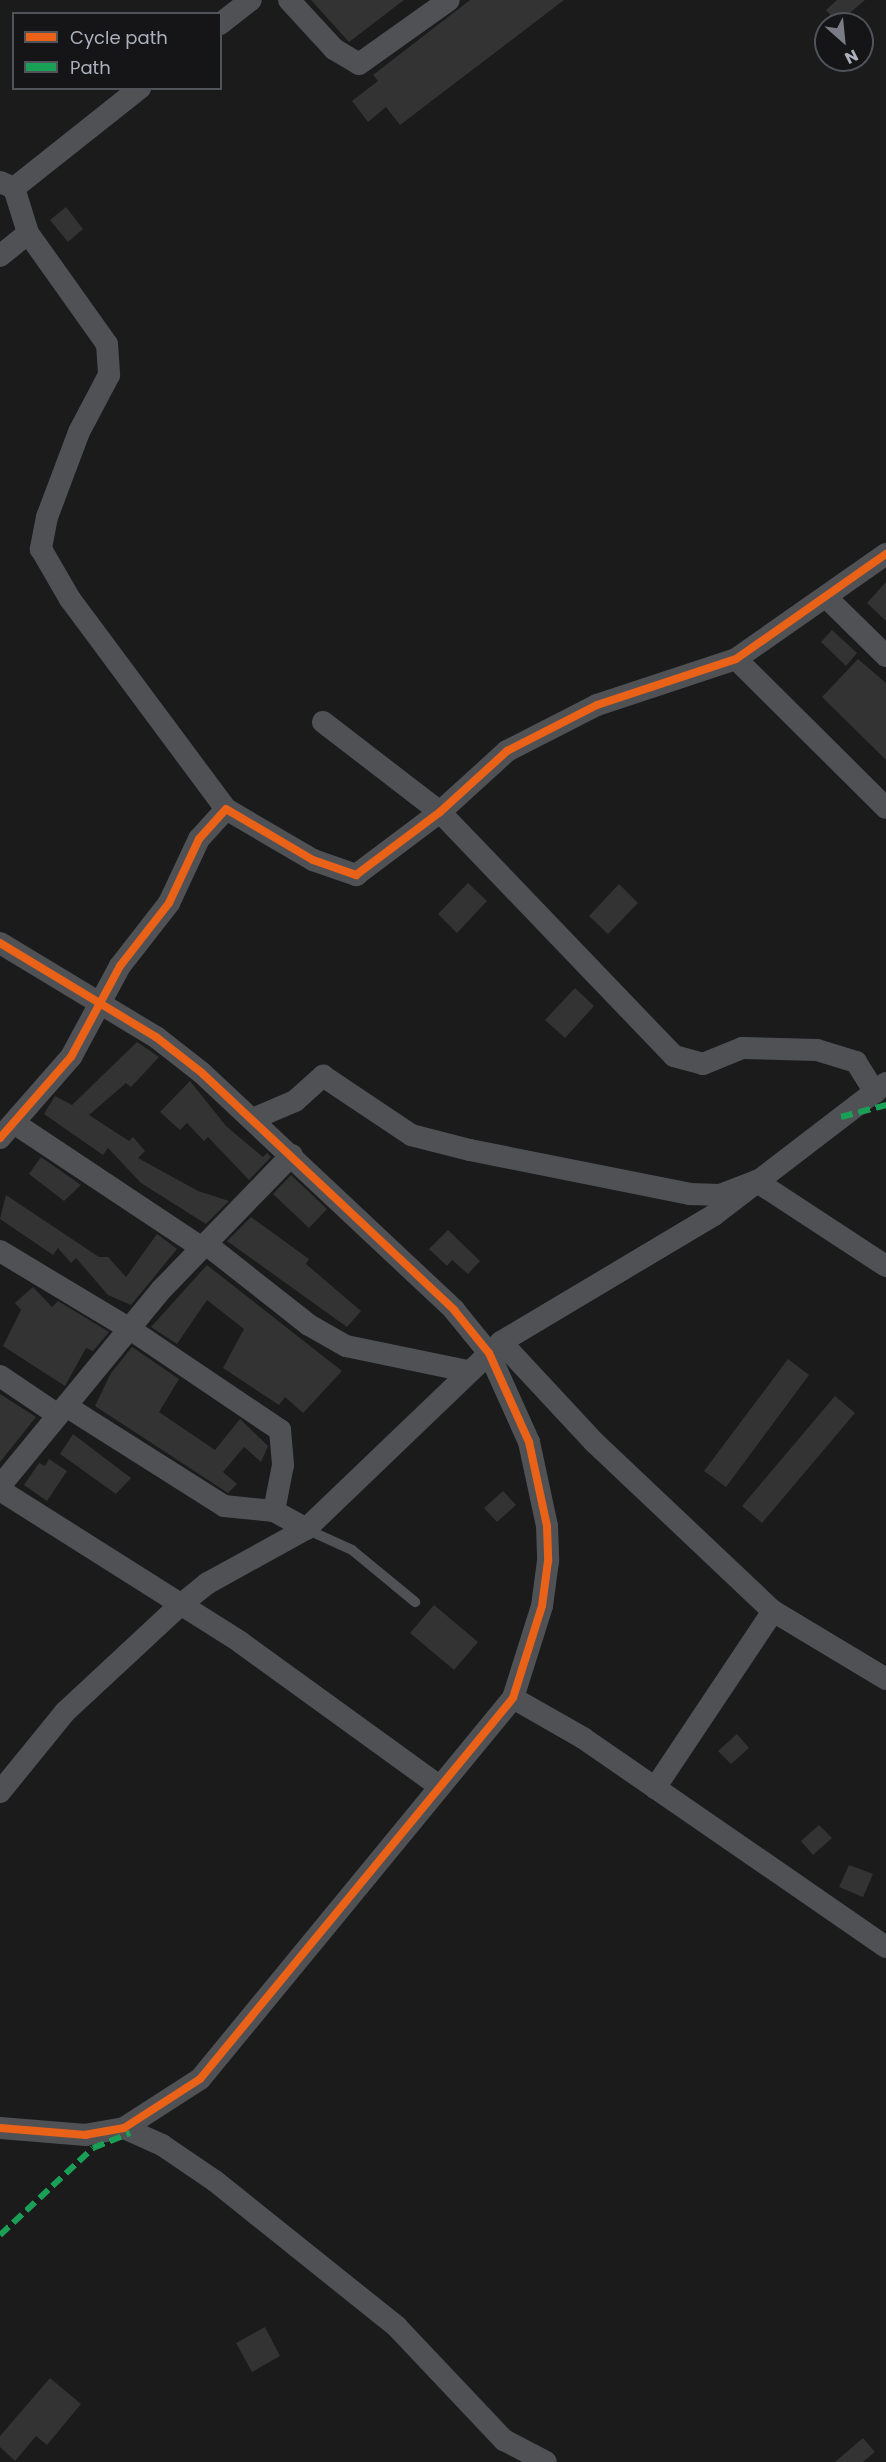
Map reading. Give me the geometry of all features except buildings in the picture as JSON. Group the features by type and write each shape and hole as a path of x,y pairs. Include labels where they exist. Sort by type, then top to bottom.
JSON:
{"street":[{"path":"222,22 251,0"},
{"path":"289,0 334,49 359,64 449,0"},
{"path":"137,90 7,185 28,232 107,344 109,375 79,432 47,517 41,549 70,599 226,809 352,876 440,812 507,751 597,705 736,659 886,554"},
{"path":"0,256 28,232"},
{"path":"826,597 886,656"},
{"path":"736,659 886,808"},
{"path":"0,1792 65,1712 178,1607 208,1583 306,1529 467,1371 495,1348 714,1215 881,1088 856,1062 817,1050 742,1048 703,1065 674,1056 440,812 323,722"},
{"path":"226,809 199,839 170,903 120,966 71,1057 7,1130 204,1246 309,1325 346,1346 467,1371"},
{"path":"0,943 156,1037 254,1119 773,1611 886,1679"},
{"path":"254,1119 295,1101 323,1076 411,1135 470,1150 690,1194 720,1195 756,1181"},
{"path":"292,1155 204,1246 130,1329 0,1488 178,1607 240,1642 439,1786"},
{"path":"756,1181 886,1266"},
{"path":"0,1251 130,1329 280,1430 283,1465 274,1511"},
{"path":"0,2128 86,2136 124,2128 179,2096 213,2065 513,1698 543,1606 547,1526 529,1442 495,1348"},
{"path":"0,1376 224,1506 274,1511 306,1529"},
{"path":"655,1788 773,1611"},
{"path":"513,1698 655,1788 886,1947"},
{"path":"124,2128 162,2145 215,2181 397,2327 504,2440 546,2462"}],"lane":[{"path":"306,1529 352,1550 415,1602"}],"marked path":[{"path":"841,1117 886,1105"},
{"path":"0,2235 93,2148 130,2133"}],"cycle path":[{"path":"0,1138 71,1057 120,966 169,903 199,839 226,809 313,860 356,875 440,812 507,751 597,705 736,659 886,554"},
{"path":"0,943 156,1037 202,1073 454,1310 489,1353 529,1442 547,1526 548,1561 542,1606 513,1698 200,2079 124,2128 86,2135 0,2128"}]}
